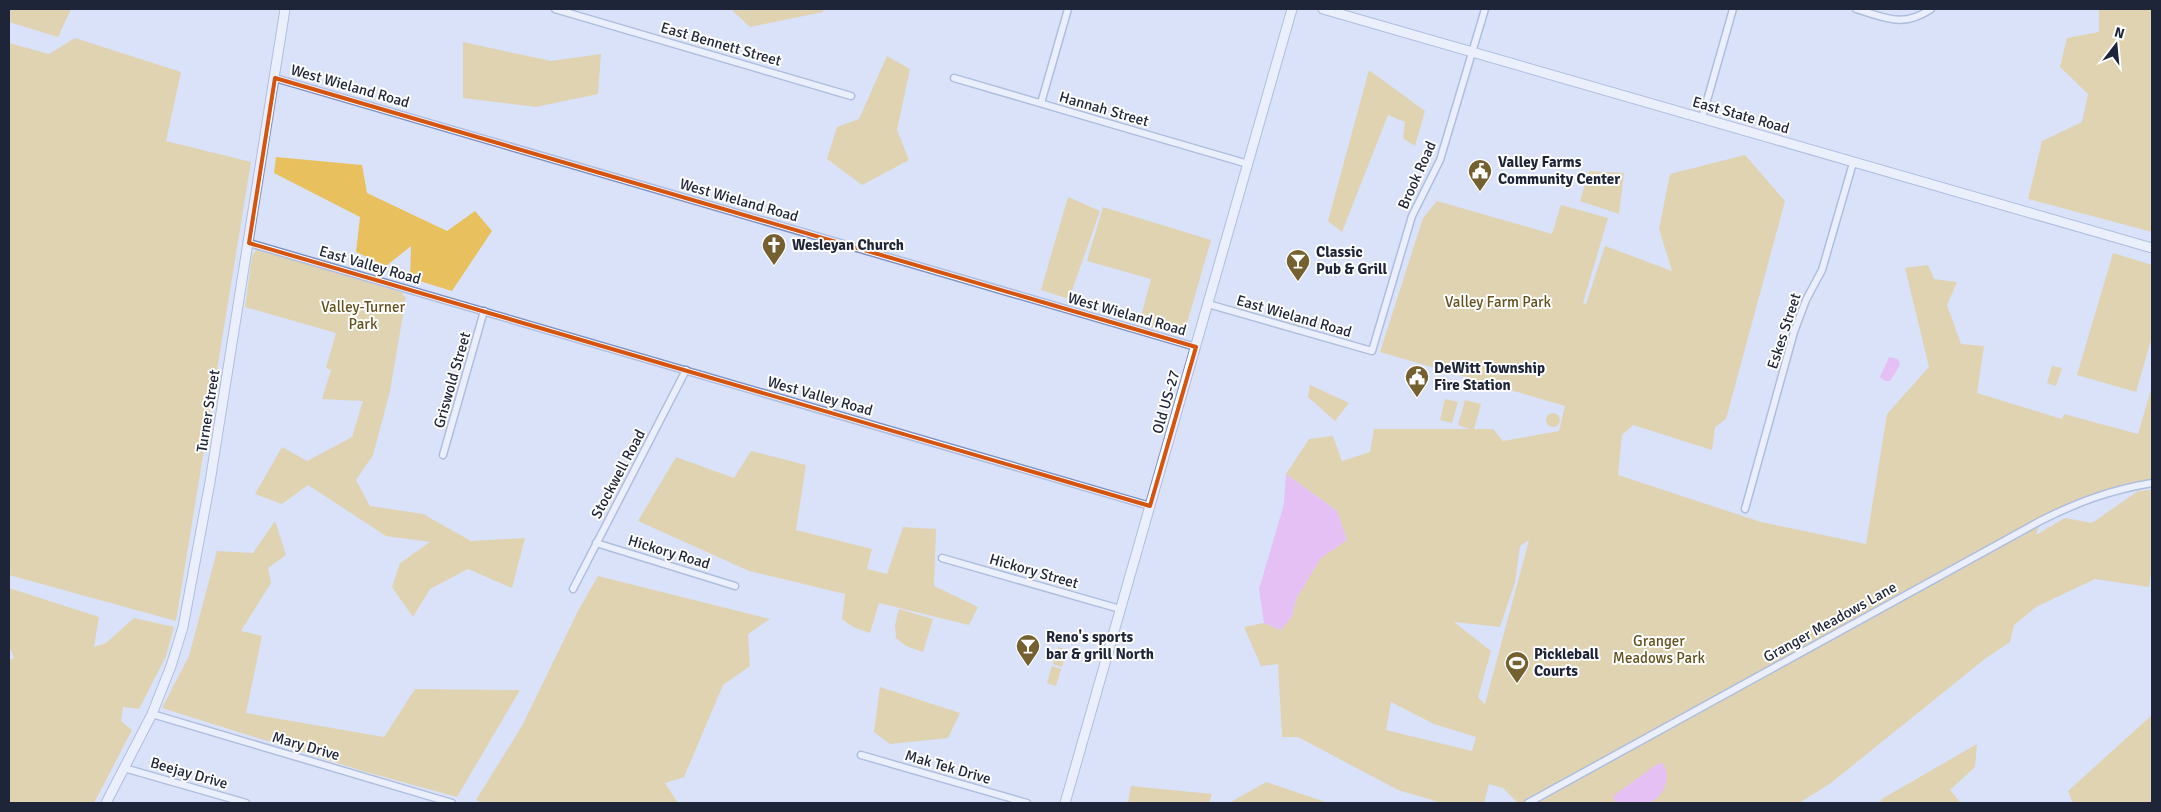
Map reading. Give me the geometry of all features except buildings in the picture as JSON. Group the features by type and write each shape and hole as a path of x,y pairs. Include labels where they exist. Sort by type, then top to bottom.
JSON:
{"street":[{"name":"Turner Street","path":"106,803 152,714 171,666 193,582 249,243 285,9"},
{"name":"East Bennett Street","path":"554,9 851,96"},
{"path":"1041,103 1068,9"},
{"name":"Old US-27","path":"1065,803 1292,9"},
{"name":"East State Road","path":"1323,9 2152,248"},
{"name":"Brook Road","path":"1372,351 1412,216 1440,160 1485,9"},
{"path":"1702,118 1733,9"},
{"path":"1856,9 1901,21 1920,16 1931,9"},
{"name":"West Wieland Road","path":"274,78 1196,347"},
{"name":"Hannah Street","path":"954,78 1248,164"},
{"name":"Eskes Street","path":"1745,509 1794,332 1806,300 1822,270 1853,163"},
{"name":"East Valley Road","path":"249,243 484,311"},
{"name":"East Wieland Road","path":"1208,304 1372,351"},
{"name":"West Valley Road","path":"484,311 1150,506"},
{"name":"Griswold Street","path":"443,455 484,311"},
{"name":"Stockwell Road","path":"573,589 686,370"},
{"name":"Granger Meadows Lane","path":"1528,803 2040,521 2081,500 2119,489 2152,483"},
{"name":"Hickory Road","path":"596,543 735,586"},
{"name":"Hickory Street","path":"942,558 1120,609"},
{"name":"Mary Drive","path":"152,714 452,803"},
{"name":"Mak Tek Drive","path":"861,755 1027,803"},
{"name":"Beejay Drive","path":"124,768 246,803"}],"highlighted area":[{"path":"275,78 1196,347 1150,506 249,243"}],"green space":[{"path":"9,9 71,9 58,37 9,22"},
{"path":"731,9 824,9 823,12 750,27"},
{"path":"2099,9 2152,9 2152,232 2028,199 2042,141 2082,122 2088,94 2060,67 2067,38 2099,32"},
{"path":"75,38 181,72 166,141 251,162 176,621 9,575 9,43 49,54"},
{"path":"463,42 551,61 601,54 598,94 536,107 463,98"},
{"path":"887,56 910,69 897,130 909,160 862,185 827,159 837,127 859,119"},
{"path":"1369,70 1425,111 1415,146 1403,138 1405,122 1388,115 1342,232 1328,221"},
{"path":"1745,155 1785,201 1726,419 1715,427 1712,450 1633,425 1622,435 1618,475 1761,522 1866,544 1887,414 1929,367 1905,268 1928,265 1934,279 1957,282 1947,305 1961,344 1984,346 1977,393 2062,419 2064,414 2138,434 2152,386 2152,483 2119,489 2040,521 2036,535 2065,518 2092,523 2138,491 2152,490 2152,566 2149,587 2095,579 2036,607 2014,625 2010,642 1986,658 1831,783 1799,803 1518,803 1503,788 1489,784 1484,803 1442,803 1398,790 1298,737 1282,737 1278,664 1261,666 1244,627 1264,623 1281,630 1292,616 1296,599 1321,557 1347,540 1337,511 1286,474 1309,439 1333,436 1342,461 1370,452 1374,429 1470,429 1458,425 1465,400 1481,404 1474,429 1493,429 1503,441 1559,431 1565,406 1380,352 1423,218 1437,201 1552,234 1561,205 1608,218 1583,303 1586,304 1605,246 1672,271 1659,229 1670,174","holes":["1529,540 1485,704 1478,697 1491,651 1454,622 1500,627 1515,582 1520,546","1391,702 1434,724 1476,737 1472,751 1386,730"]},
{"path":"276,157 362,165 367,193 447,231 475,211 492,231 452,291 410,278 411,246 386,266 356,252 360,217 274,173"},
{"path":"1589,171 1624,173 1619,214 1580,201"},
{"path":"1068,197 1100,211 1069,299 1041,290"},
{"path":"1103,207 1211,240 1183,337 1139,324 1151,279 1087,261"},
{"name":"Valley-Turner Park","path":"263,249 403,293 403,296 406,297 390,391 373,455 356,480 370,506 423,514 471,541 525,538 512,588 468,569 430,589 413,617 392,587 400,563 430,542 386,536 308,485 282,504 255,494 282,447 307,461 352,437 363,401 322,399 331,370 326,368 336,333 245,307 252,256 256,250"},
{"path":"2113,253 2152,265 2152,337 2136,392 2077,375"},
{"path":"2052,366 2062,368 2056,386 2047,383"},
{"path":"1310,385 1349,403 1335,421 1308,397"},
{"path":"1445,399 1458,402 1452,423 1440,420"},
{"path":"1553,413 1558,415 1560,420 1558,425 1553,427 1548,425 1546,420 1548,415"},
{"path":"751,451 806,465 796,530 872,549 867,569 887,574 903,527 936,529 934,586 978,607 969,625 879,603 870,633 853,627 842,619 845,594 749,571 638,521 676,457 734,478"},
{"path":"275,521 286,555 268,568 271,583 241,631 262,636 246,713 384,737 415,689 520,690 457,797 366,772 162,708 189,656 217,551 253,553"},
{"path":"598,576 770,619 748,634 750,666 723,685 684,777 665,783 678,803 483,803 476,800 522,726 578,611"},
{"path":"9,588 99,617 94,647 106,643 134,618 174,627 166,656 139,709 123,707 121,721 132,730 94,803 9,803 9,660 14,658 9,646"},
{"path":"899,609 933,619 923,652 906,646 896,638 895,625"},
{"path":"1058,647 1067,650 1062,667 1053,664"},
{"path":"1052,666 1061,669 1056,686 1047,683"},
{"path":"880,687 960,713 948,738 890,744 874,732"},
{"path":"2152,715 2152,803 2073,803 2068,791"},
{"path":"1977,744 1975,767 1950,790 1961,803 1883,803 1880,800"},
{"path":"1266,782 1328,803 1229,803"},
{"path":"1131,786 1212,794 1209,803 1128,803"}],"shaded area":[{"path":"1889,357 1898,359 1900,365 1890,381 1885,381 1880,377"},
{"path":"1286,474 1337,511 1347,540 1321,558 1296,599 1292,616 1281,630 1264,623 1259,589 1284,504"},
{"path":"1659,763 1663,764 1667,775 1665,786 1658,797 1644,804 1615,802 1613,796"}],"place":[{"name":"Valley Farms Community Center","path":"1480,192"},
{"name":"Wesleyan Church","path":"774,266"},
{"name":"Classic Pub & Grill","path":"1298,282"},
{"name":"DeWitt Township Fire Station","path":"1417,398"},
{"name":"Reno's sports bar & grill North","path":"1028,667"},
{"name":"Pickleball Courts","path":"1517,684"}],"park label":[{"name":"Valley Farm Park","path":"1498,302"},
{"name":"Granger Meadows Park","path":"1659,650"}]}
